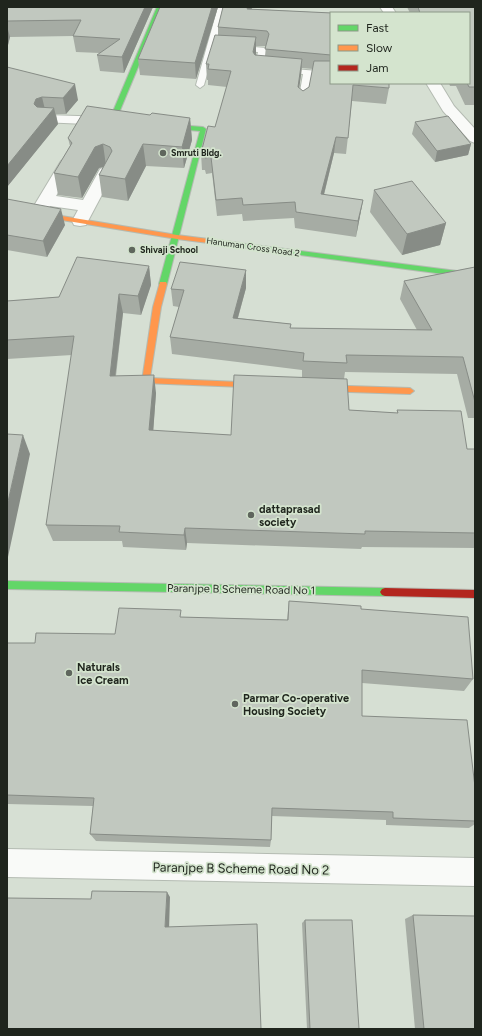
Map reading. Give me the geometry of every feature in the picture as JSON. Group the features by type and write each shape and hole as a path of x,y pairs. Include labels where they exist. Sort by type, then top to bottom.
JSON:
{"street":[{"path":"112,121 160,7"},
{"path":"434,84 448,108 475,138"},
{"path":"46,119 112,121 203,129 158,307 146,381 270,386"},
{"path":"37,214 67,164"},
{"path":"80,221 106,172"},
{"path":"46,200 88,206"},
{"name":"Hanuman Cross Road 2","path":"7,209 177,236 466,275 475,271"},
{"path":"309,387 410,391"},
{"name":"Paranjpe B Scheme Road No 1","path":"7,584 475,594"},
{"name":"Paranjpe B Scheme Road No 2","path":"7,863 475,872"}],"lane":[{"path":"200,85 222,7"},
{"path":"211,46 263,50 258,68 330,74"},
{"path":"302,103 308,72"}],"building":[{"path":"7,7 145,7 122,57 97,55 120,39 73,36 81,20 7,21"},
{"path":"160,7 212,7 195,63 138,59"},
{"path":"223,7 248,7 247,9 330,13 330,55 265,49 269,34 267,31 218,27"},
{"path":"418,7 475,7 475,87 469,87 468,84 470,84 470,12 420,12"},
{"path":"215,35 256,37 253,52 255,55 302,59 298,87 303,91 309,87 314,61 330,61 330,84 389,84 389,88 353,85 348,138 336,137 321,194 363,200 358,221 296,212 295,202 243,205 242,198 216,200 211,157 205,158 204,154 201,153 208,126 215,127 231,71 208,69 209,64 206,64"},
{"path":"7,67 75,84 63,98 42,97 36,99 34,104 37,107 54,108 7,166"},
{"path":"87,106 150,115 152,113 190,118 182,147 143,144 125,179 99,175 112,151 110,147 103,144 95,147 78,177 54,173 72,143 68,138"},
{"path":"448,116 471,144 437,151 415,122"},
{"path":"412,181 446,223 407,234 374,190"},
{"path":"7,199 61,209 43,241 7,235"},
{"path":"77,257 149,266 138,296 119,294 110,376 154,375 149,430 231,435 234,375 347,379 349,410 398,413 397,410 461,411 467,449 475,449 475,533 365,531 365,534 185,528 184,535 119,532 120,526 46,525 74,336 7,340 7,301 59,297"},
{"path":"180,262 246,270 233,318 291,324 290,328 432,330 404,281 475,267 475,402 463,357 346,355 347,363 303,361 304,353 170,337 184,290 171,289"},
{"path":"7,434 23,435 7,506"},
{"path":"289,601 361,606 361,609 468,617 473,679 362,670 362,716 467,720 475,787 475,821 393,818 393,812 272,808 271,840 90,834 94,798 7,795 7,643 35,643 36,633 115,634 119,608 181,610 180,617 288,620"},
{"path":"92,891 167,892 165,927 257,924 261,1029 7,1029 7,898 91,899"},
{"path":"413,915 475,916 475,1029 424,1029"},
{"path":"305,920 352,920 359,1029 310,1029"}],"traffic: fast":[{"path":"160,7 112,121 203,129 163,284"},
{"path":"240,245 466,275 475,271"},
{"path":"7,585 385,592"}],"traffic: slow":[{"path":"7,209 177,237 240,245"},
{"path":"163,284 157,307 146,381 264,386"},
{"path":"319,388 410,391"}],"traffic: jam":[{"path":"385,592 475,594"}],"place":[{"name":"Smruti Bldg.","path":"163,153"},
{"name":"Shivaji School","path":"132,250"},
{"name":"dattaprasad society","path":"251,515"},
{"name":"Naturals Ice Cream","path":"69,673"},
{"name":"Parmar Co-operative Housing Society","path":"235,704"}]}
